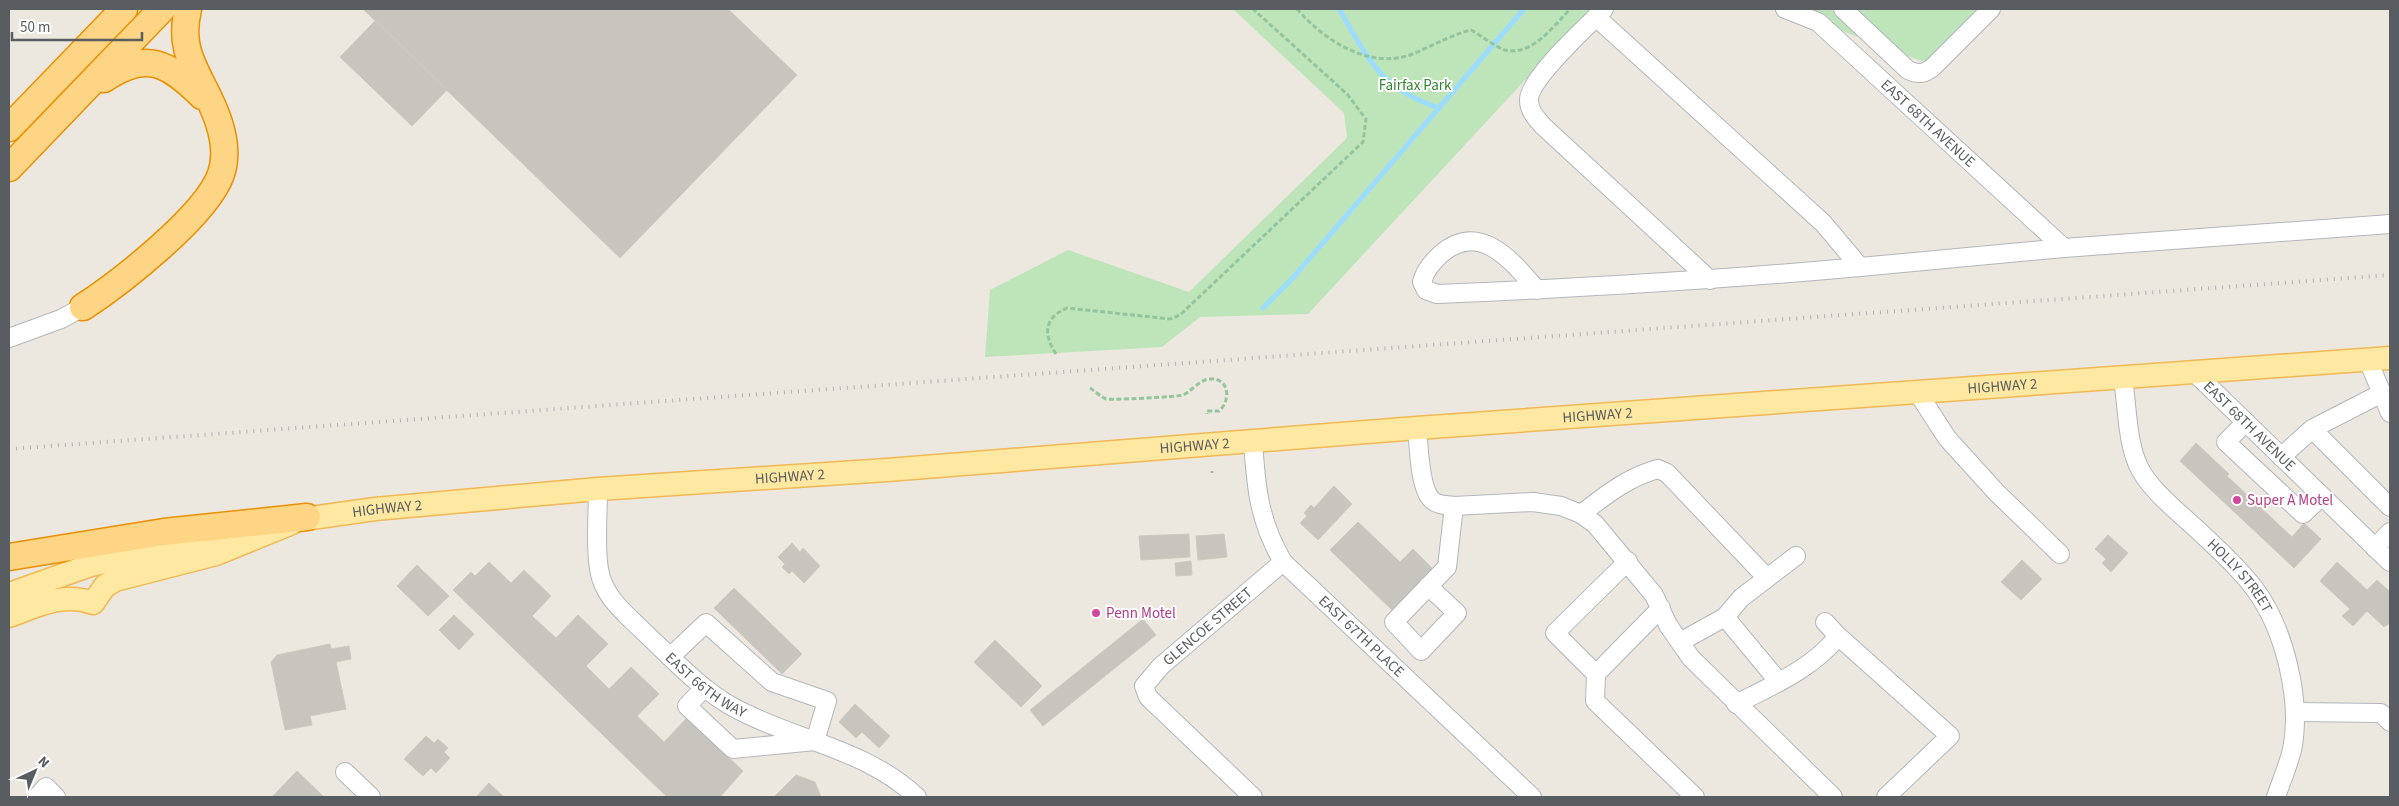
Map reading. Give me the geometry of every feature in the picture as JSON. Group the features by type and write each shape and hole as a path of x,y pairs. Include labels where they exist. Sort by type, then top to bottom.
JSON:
{"highway":[{"path":"9,128 124,9"},
{"path":"9,168 162,9"},
{"path":"83,307 112,287 162,245 196,212 221,175 225,148 221,129 188,55 184,39 184,25 188,9"},
{"path":"71,103 115,72 130,64 147,62 164,65 181,76 212,106"},
{"path":"9,557 164,532 307,517"}],"main road":[{"name":"HIGHWAY 2","path":"9,594 91,565 307,517 385,508 1417,428 2124,379 2379,359"},
{"path":"9,616 63,598 77,598 93,603 105,586 114,580 216,554 307,517"}],"street":[{"name":"EAST 68TH AVENUE","path":"1785,9 1818,22 2064,248"},
{"path":"1843,9 1908,70 1916,74 1926,73 1992,9"},
{"path":"1710,280 1543,126 1530,110 1529,99 1535,81 1600,13 1823,223 1860,267"},
{"path":"1538,290 1501,252 1476,241 1463,241 1449,247 1425,272 1422,282 1426,290 1436,294 1538,290 1710,280 2064,248 2390,224"},
{"path":"9,338 61,318 83,307"},
{"path":"2379,359 2382,393 2390,413"},
{"name":"EAST 68TH AVENUE","path":"2195,373 2390,562"},
{"name":"HOLLY STREET","path":"2124,379 2134,452 2138,466 2148,480 2233,563 2256,590 2274,625 2287,659 2296,712 2292,751 2276,797"},
{"path":"1918,393 1947,438 1996,492 2060,554"},
{"path":"2281,457 2312,429 2382,393"},
{"path":"2246,422 2226,442 2302,514 2322,496"},
{"path":"1417,428 1425,491 1432,501 1442,505 1454,506 1533,502 1561,506 1581,514 1595,524 1628,561 1654,595 1668,625 1690,658 1833,797"},
{"path":"2312,429 2390,506"},
{"name":"EAST 67TH PLACE","path":"1253,441 1255,476 1261,515 1266,531 1283,562 1532,797"},
{"path":"1581,514 1618,486 1640,474 1658,469 1667,473 1767,578"},
{"name":"EAST 66TH WAY","path":"598,490 598,569 604,586 615,604 670,657 704,688 731,706 884,771 917,797"},
{"path":"1428,586 1447,567 1454,506"},
{"path":"2375,548 2390,532"},
{"path":"1680,642 1725,617 1741,598 1796,556"},
{"path":"1596,674 1555,633 1628,561"},
{"name":"GLENCOE STREET","path":"1253,797 1148,697 1144,686 1161,666 1283,562"},
{"path":"1661,608 1596,674 1594,702 1695,797"},
{"path":"1725,617 1779,682"},
{"path":"1825,622 1838,636 1950,736 1886,797"},
{"path":"670,657 706,623 772,682 827,701 815,741 733,749 687,706 704,688"},
{"path":"1736,704 1779,682 1829,648 1838,636"},
{"path":"2296,712 2387,713"},
{"path":"345,772 371,797"},
{"path":"37,797 46,788 56,797"}],"path":[{"path":"1056,354 1048,342 1049,323 1054,315 1067,308 1170,319 1180,315 1363,142 1366,119 1347,94 1253,9"},
{"path":"1297,9 1330,40 1356,53 1388,59 1413,54 1435,43 1472,30 1502,49 1518,50 1536,44 1570,9"},
{"path":"1090,388 1106,399 1182,395 1202,382 1216,380 1223,383 1226,388 1227,398 1224,406 1219,411 1207,411 1208,414"}],"green space":[{"name":"Fairfax Park","path":"1233,9 1591,9 1308,314 1200,317 1162,347 985,357 990,290 1068,250 1189,292 1347,138 1344,113"},
{"path":"1785,9 1991,9 1934,66"}],"building":[{"path":"363,9 728,9 797,75 620,258"},
{"path":"376,20 447,90 412,126 340,57"},
{"name":"Super A Motel","path":"2196,443 2229,474 2227,476 2292,537 2304,523 2321,539 2294,568 2180,461"},
{"path":"1334,486 1352,504 1318,540 1300,523 1307,516 1304,513 1311,505 1314,508"},
{"path":"1358,522 1400,562 1413,549 1435,571 1395,613 1330,550"},
{"path":"1189,534 1190,557 1141,560 1139,536"},
{"path":"1224,534 1227,557 1198,560 1196,536"},
{"path":"2108,535 2128,553 2111,572 2102,563 2106,559 2095,549"},
{"path":"792,543 800,552 803,548 820,566 804,583 792,571 789,574 782,567 785,564 778,557"},
{"path":"2022,560 2042,579 2021,600 2001,582"},
{"path":"1191,561 1192,575 1176,576 1175,563"},
{"path":"489,562 511,583 524,570 551,596 532,616 556,638 578,615 608,644 586,666 609,689 631,667 659,694 637,716 664,742 687,718 743,771 720,797 667,797 453,590 471,572 475,576"},
{"path":"2337,562 2367,590 2377,580 2390,592 2390,623 2384,627 2367,611 2353,626 2342,616 2350,609 2320,581"},
{"path":"417,565 449,596 428,616 397,586"},
{"path":"734,588 802,654 782,674 714,608"},
{"path":"454,615 474,634 459,650 439,630"},
{"path":"1143,619 1156,635 1043,726 1030,710"},
{"path":"995,640 1042,686 1021,707 974,662"},
{"path":"330,644 331,649 349,646 351,659 336,662 346,709 310,716 312,725 285,730 271,662 277,655"},
{"path":"855,704 890,736 879,748 862,732 856,738 839,722"},
{"path":"426,736 434,743 438,739 448,748 444,752 450,758 436,773 431,768 423,776 404,759"},
{"path":"297,771 324,797 272,797"},
{"path":"796,775 815,782 821,797 774,797"},
{"path":"489,783 504,797 476,797"}],"waterway":[{"path":"1339,9 1368,57 1389,81 1402,91 1439,108"},
{"path":"1263,308 1291,280 1524,9"}],"railway":[{"path":"9,449 2390,275"}],"place":[{"name":"Super A Motel","path":"2237,500"},
{"name":"Penn Motel","path":"1096,613"}]}
